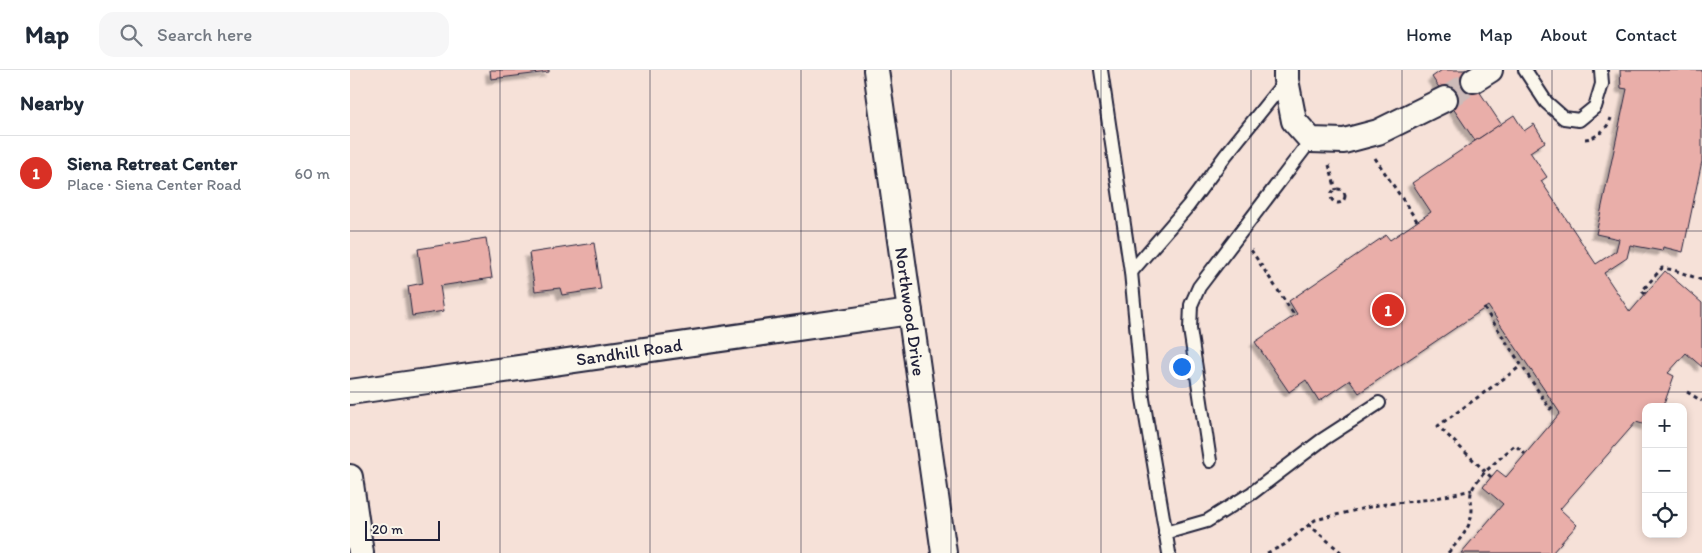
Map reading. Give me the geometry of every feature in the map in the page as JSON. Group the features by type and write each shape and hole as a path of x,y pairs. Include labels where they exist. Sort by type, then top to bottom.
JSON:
{"street":[{"name":"Northwood Drive","path":"876,70 944,553"},
{"path":"1286,75 1294,121 1311,140 1344,141 1378,132 1445,99"},
{"name":"Sandhill Road","path":"350,392 910,312"},
{"path":"350,477 361,553"}],"lane":[{"path":"1101,70 1131,272 1144,399 1168,553"},
{"path":"1525,70 1546,102 1564,118 1579,120 1595,108 1602,84 1601,70"},
{"path":"1131,272 1188,206 1286,75"},
{"path":"1210,461 1190,329 1191,305 1199,287 1311,140"},
{"path":"1165,533 1207,521 1252,492 1322,440 1379,403"}],"path":[{"path":"1372,153 1417,221"},
{"path":"1328,159 1336,190"},
{"path":"1336,190 1342,191 1344,195 1340,203 1334,202 1331,198 1332,192 1336,190"},
{"path":"1249,248 1295,316"},
{"path":"1645,294 1642,291 1662,268 1674,270 1702,280"},
{"path":"1484,308 1550,408 1555,405"},
{"path":"1492,477 1438,426 1521,366"},
{"path":"1687,392 1702,401"},
{"path":"1448,553 1466,532 1470,523 1472,490 1486,471 1515,445 1525,454"},
{"path":"1267,553 1284,544 1315,520 1378,505 1432,499 1472,490"},
{"path":"1308,524 1342,553"}],"building":[{"path":"490,70 549,70 549,72 491,79"},
{"path":"1442,70 1465,70 1501,124 1475,141 1432,77"},
{"path":"1620,70 1702,70 1702,161 1683,252 1663,247 1662,251 1630,245 1627,258 1604,273 1630,312 1665,271 1702,303 1702,367 1686,353 1668,373 1674,376 1664,403 1642,403 1642,424 1636,422 1560,509 1577,525 1552,553 1461,553 1503,504 1483,487 1497,470 1506,477 1560,413 1488,306 1359,393 1350,380 1319,401 1306,380 1289,392 1255,342 1297,314 1289,301 1386,235 1390,240 1431,212 1412,183 1514,115 1524,131 1534,124 1545,142 1530,152 1547,177 1541,181 1596,264 1616,251 1619,239 1596,234 1627,89 1621,88"},
{"path":"486,238 492,278 440,286 444,311 412,316 408,286 423,283 418,249"},
{"path":"594,243 601,289 562,295 560,288 535,291 529,253"}],"tunnel":[{"path":"1445,99 1474,80"}],"place":[{"name":"Siena Retreat Center","path":"1388,310"}]}
